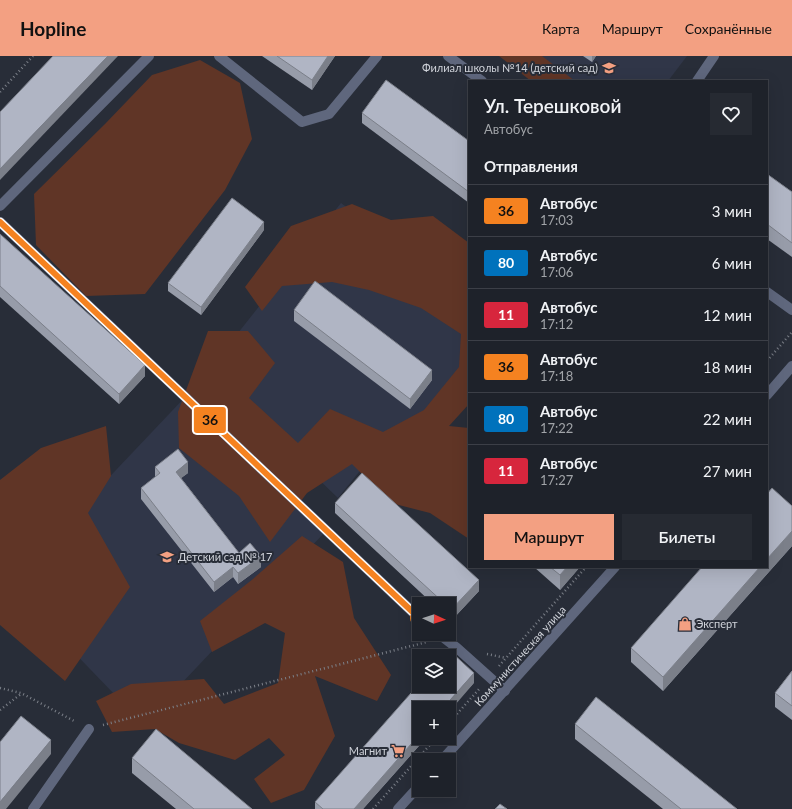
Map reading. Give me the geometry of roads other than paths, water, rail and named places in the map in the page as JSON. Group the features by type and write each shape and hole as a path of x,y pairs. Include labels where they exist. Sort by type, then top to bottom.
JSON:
{"street":[{"path":"0,206 149,56"},
{"path":"219,56 302,122 329,114 376,56"},
{"path":"448,56 481,80"},
{"path":"698,80 714,56"},
{"path":"0,222 412,611"},
{"path":"768,293 792,310"},
{"path":"768,393 792,366"},
{"name":"Коммунистическая улица","path":"448,753 614,568"},
{"path":"447,641 490,676 505,691"},
{"path":"33,809 89,729"},
{"path":"398,809 412,794"}],"place":[{"name":"Филиал школы №14 (детский сад)","path":"609,68"},
{"name":"Детский сад № 17","path":"167,557"},
{"name":"Эксперт","path":"685,624"},
{"name":"Магнит","path":"398,751"}]}
